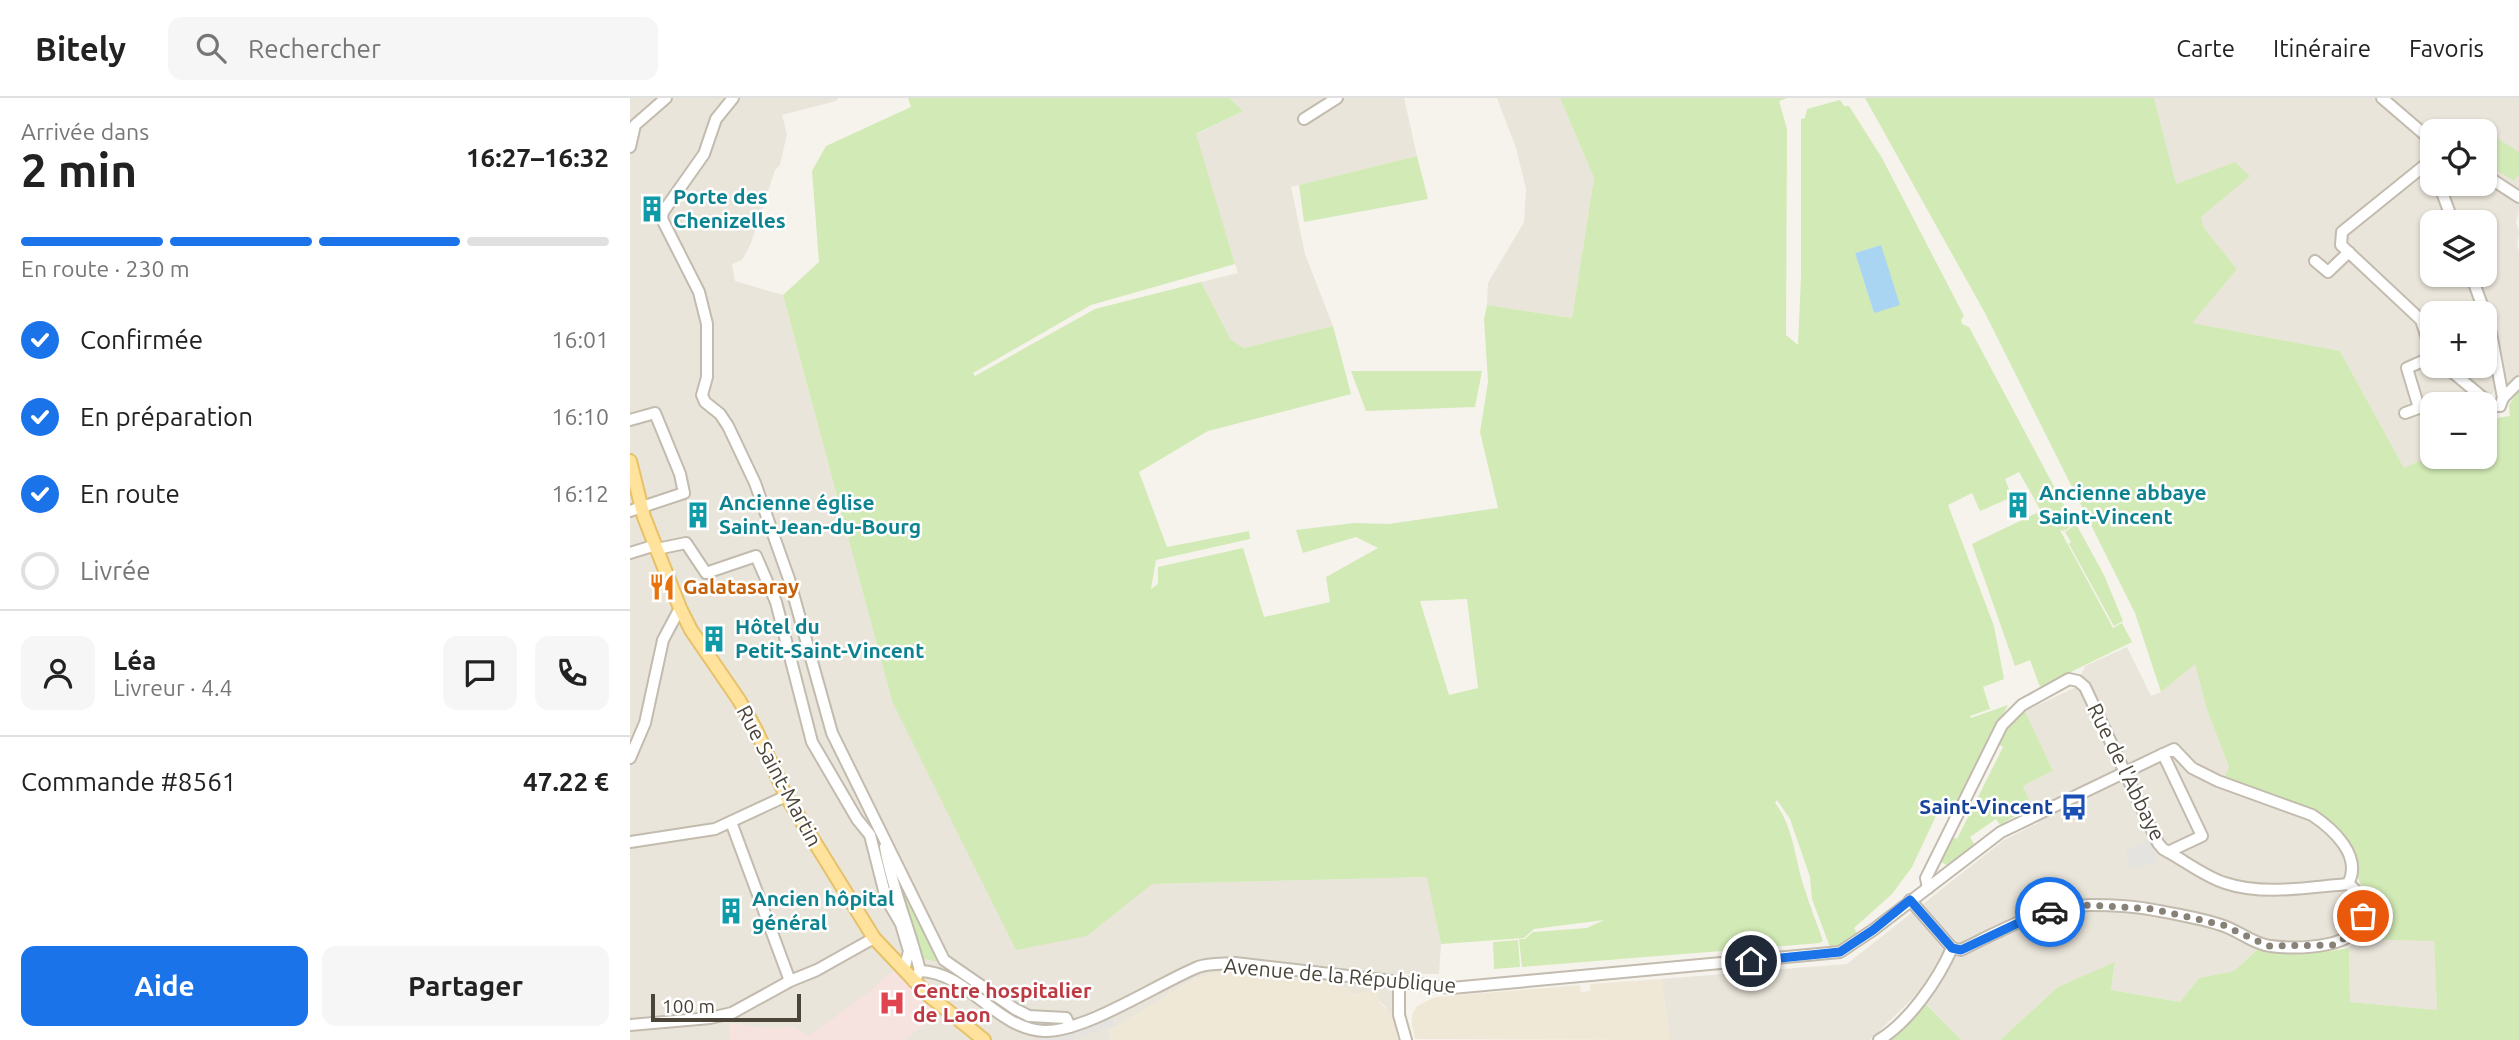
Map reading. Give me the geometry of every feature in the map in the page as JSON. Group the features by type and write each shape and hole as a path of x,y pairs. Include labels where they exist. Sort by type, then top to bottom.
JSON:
{"main road":[{"name":"Rue Saint-Martin","path":"630,461 636,509 656,547 680,608 691,630 756,730 786,796 874,938 904,970 916,976 984,1040"}],"street":[{"path":"630,147 635,125 666,98"},
{"path":"733,98 716,119 704,154 663,212 662,219 699,292 707,324 707,377 702,395 705,402 720,414 728,426 750,473 789,579 826,716 944,960 1015,1009 1030,1016 1066,1018 1070,1027"},
{"path":"1304,119 1336,98"},
{"path":"2382,98 2420,131"},
{"path":"2420,172 2342,232 2341,245 2420,319"},
{"path":"2497,183 2519,197"},
{"path":"2315,261 2328,272 2350,252"},
{"path":"2405,413 2419,408 2407,368 2420,361"},
{"path":"2497,374 2501,402"},
{"path":"2459,378 2493,406 2501,402 2519,382"},
{"path":"630,421 655,413 680,474 684,493 636,509"},
{"path":"630,553 686,543 706,573 756,556 776,602 812,742 849,807 870,835 886,898 901,924 909,951 904,970"},
{"path":"630,758 645,723 664,634 680,608"},
{"name":"Rue de l'Abbaye","path":"1928,888 1926,878 2002,725 2022,705 2069,679 2085,687 2158,843 2168,852 2222,882 2245,889 2348,884"},
{"path":"2168,852 2202,836 2169,752"},
{"path":"1910,900 1952,948 1961,950 2033,916 2089,905 2153,909 2223,925 2268,946 2334,945 2358,929 2363,916 2361,900 2354,888 2348,884 2353,871 2350,860 2339,836 2333,830 2312,815 2218,781 2169,752"},
{"name":"Avenue de la République","path":"916,976 939,973 1020,1026 1044,1031 1070,1027 1201,966 1235,963 1451,988 1829,954 1850,947 2001,832 2169,752"},
{"path":"630,842 715,830 786,796"},
{"path":"731,822 790,981"},
{"path":"883,834 888,867 907,921 916,976"},
{"path":"630,1025 710,1018 732,1013 874,938"},
{"path":"1879,1040 1891,1032 1928,990 1952,948"},
{"path":"1399,983 1399,1016 1406,1040"}],"shaded area":[{"path":"630,98 838,98 836,101 782,115 787,134 780,165 775,170 751,243 742,260 732,264 735,281 783,295 892,701 1087,936 1151,884 1428,877 1441,944 1439,974 1392,974 1392,1013 1400,1040 1386,1007 1372,990 1355,995 1330,982 1210,974 1193,980 1109,1031 1111,1040 630,1040"},
{"path":"1230,98 1404,98 1417,156 1291,187 1305,254 1333,326 1244,348 1231,340 1201,282 1238,273 1195,135 1243,111"},
{"path":"1497,98 1560,98 1594,178 1572,318 1487,305 1488,283 1524,222 1526,189 1516,148"},
{"path":"2154,98 2519,98 2519,211 2516,223 2519,232 2519,376 2493,392 2420,392 2420,461 2404,468 2340,351 2191,323 2237,269 2204,228 2201,217 2235,162 2176,185"},
{"path":"2127,647 2151,696 2161,692 2195,663 2207,710 2229,767 2338,842 2348,873 2342,890 2352,894 2360,910 2354,930 2333,939 2297,944 2266,941 2234,971 2199,978 2180,1002 2111,990 2115,963 2058,987 2000,1040 1961,1040 1917,994 1870,1040 1670,1040 1661,979 1847,964 2004,840 2038,823 2023,786 2053,771 2025,711 2076,687 2085,666"},
{"path":"2152,838 2157,863 2131,868 2125,851"},
{"path":"2373,896 2385,907 2387,928 2366,931 2369,915 2367,897"},
{"path":"2356,939 2434,940 2437,1010 2350,1002 2349,948"},
{"name":"Centre hospitalier de Laon","path":"895,969 940,1013 904,1040 730,1040 729,1023 766,1028 793,1027 809,1036 869,992"},
{"path":"1234,969 1330,982 1355,995 1378,991 1379,1002 1391,1013 1398,1040 1111,1040 1109,1031 1193,980"},
{"path":"1661,979 1670,1040 1415,1039 1412,1025 1412,1015 1417,1006 1435,997 1580,985 1581,992 1590,991 1590,984"},
{"path":"1110,1016 1115,1025 1072,1040 1039,1040 1039,1034 1066,1033"}],"green space":[{"path":"908,98 1230,98 1243,111 1196,134 1235,264 1091,305 973,373 975,376 1095,309 1201,282 1231,340 1244,348 1333,326 1351,394 1208,431 1139,472 1167,547 1249,531 1250,539 1156,560 1151,589 1158,584 1158,567 1243,548 1264,617 1330,602 1326,577 1378,548 1356,537 1303,553 1296,530 1354,523 1389,524 1498,508 1480,432 1488,382 1484,319 1487,305 1572,318 1594,178 1560,98 1787,98 1779,101 1787,129 1786,335 1798,345 1801,119 1805,118 1807,109 1840,100 1844,106 1849,106 1882,158 1964,316 1962,324 1969,327 2074,524 2064,531 2060,530 2113,628 2122,623 2132,642 2040,687 2030,660 2015,666 1972,544 2041,511 2019,472 2005,479 2012,497 1980,511 1972,493 1948,505 1994,626 2004,679 1983,687 1990,709 1970,716 1971,718 2008,705 1955,809 1942,803 1912,867 1892,894 1854,928 1859,936 1831,950 1812,899 1810,877 1790,819 1777,800 1775,803 1790,834 1823,941 1820,943 1522,967 1519,939 1525,939 1533,932 1587,928 1604,920 1534,929 1524,938 1441,944 1427,877 1152,884 1087,936 1016,950 892,701 783,295 819,262 812,171 826,146 911,107","holes":["1881,245 1874,313 1855,253","1467,599 1478,688 1449,695 1420,601"]},
{"path":"1865,98 2154,98 2176,184 2235,162 2250,176 2201,217 2204,228 2237,269 2192,323 2340,351 2404,468 2420,461 2420,469 2497,469 2497,418 2510,416 2509,405 2519,389 2519,1040 2000,1040 2058,987 2115,962 2111,990 2180,1002 2199,978 2234,971 2260,947 2304,952 2349,948 2350,1002 2437,1010 2434,941 2356,939 2366,931 2387,928 2385,907 2373,896 2367,897 2351,852 2344,837 2334,826 2306,809 2224,780 2229,767 2207,710 2195,664 2161,692 2135,613 1985,313"},
{"path":"2497,138 2519,152 2519,174 2514,181 2497,170"},
{"path":"1417,156 1428,199 1304,222 1299,185"},
{"path":"1351,371 1482,371 1475,407 1366,411"},
{"path":"2076,524 2104,575 2123,621 2114,626 2069,544 2071,542 2065,532"},
{"path":"2025,711 2053,771 2023,786 2029,799 2013,807 2015,816 2000,825 1996,819 1970,837 1975,845 1947,865 1940,862 1951,836 1957,839 2003,747 1997,743 2015,719"},
{"path":"892,862 940,959 938,962 921,958"},
{"path":"1518,940 1520,967 1494,969 1493,942"},
{"path":"1924,1002 1961,1040 1890,1040"}],"water":[{"path":"1881,245 1900,305 1874,313 1855,253"}],"way so far":[{"path":"2050,912 2089,905 2153,909 2223,925 2268,946 2334,945 2358,929 2363,916"}],"place":[{"name":"Porte des Chenizelles","path":"652,209"},
{"name":"Ancienne abbaye Saint-Vincent","path":"2018,505"},
{"name":"Ancienne église Saint-Jean-du-Bourg","path":"698,515"},
{"name":"Galatasaray","path":"662,587"},
{"name":"Hôtel du Petit-Saint-Vincent","path":"714,639"},
{"name":"Saint-Vincent","path":"2074,807"},
{"name":"Ancien hôpital général","path":"731,911"},
{"name":"Centre hospitalier de Laon","path":"892,1003"}],"route":[{"path":"1751,961 1840,952 1910,900 1952,948 1961,950 2033,916 2050,912"}]}
